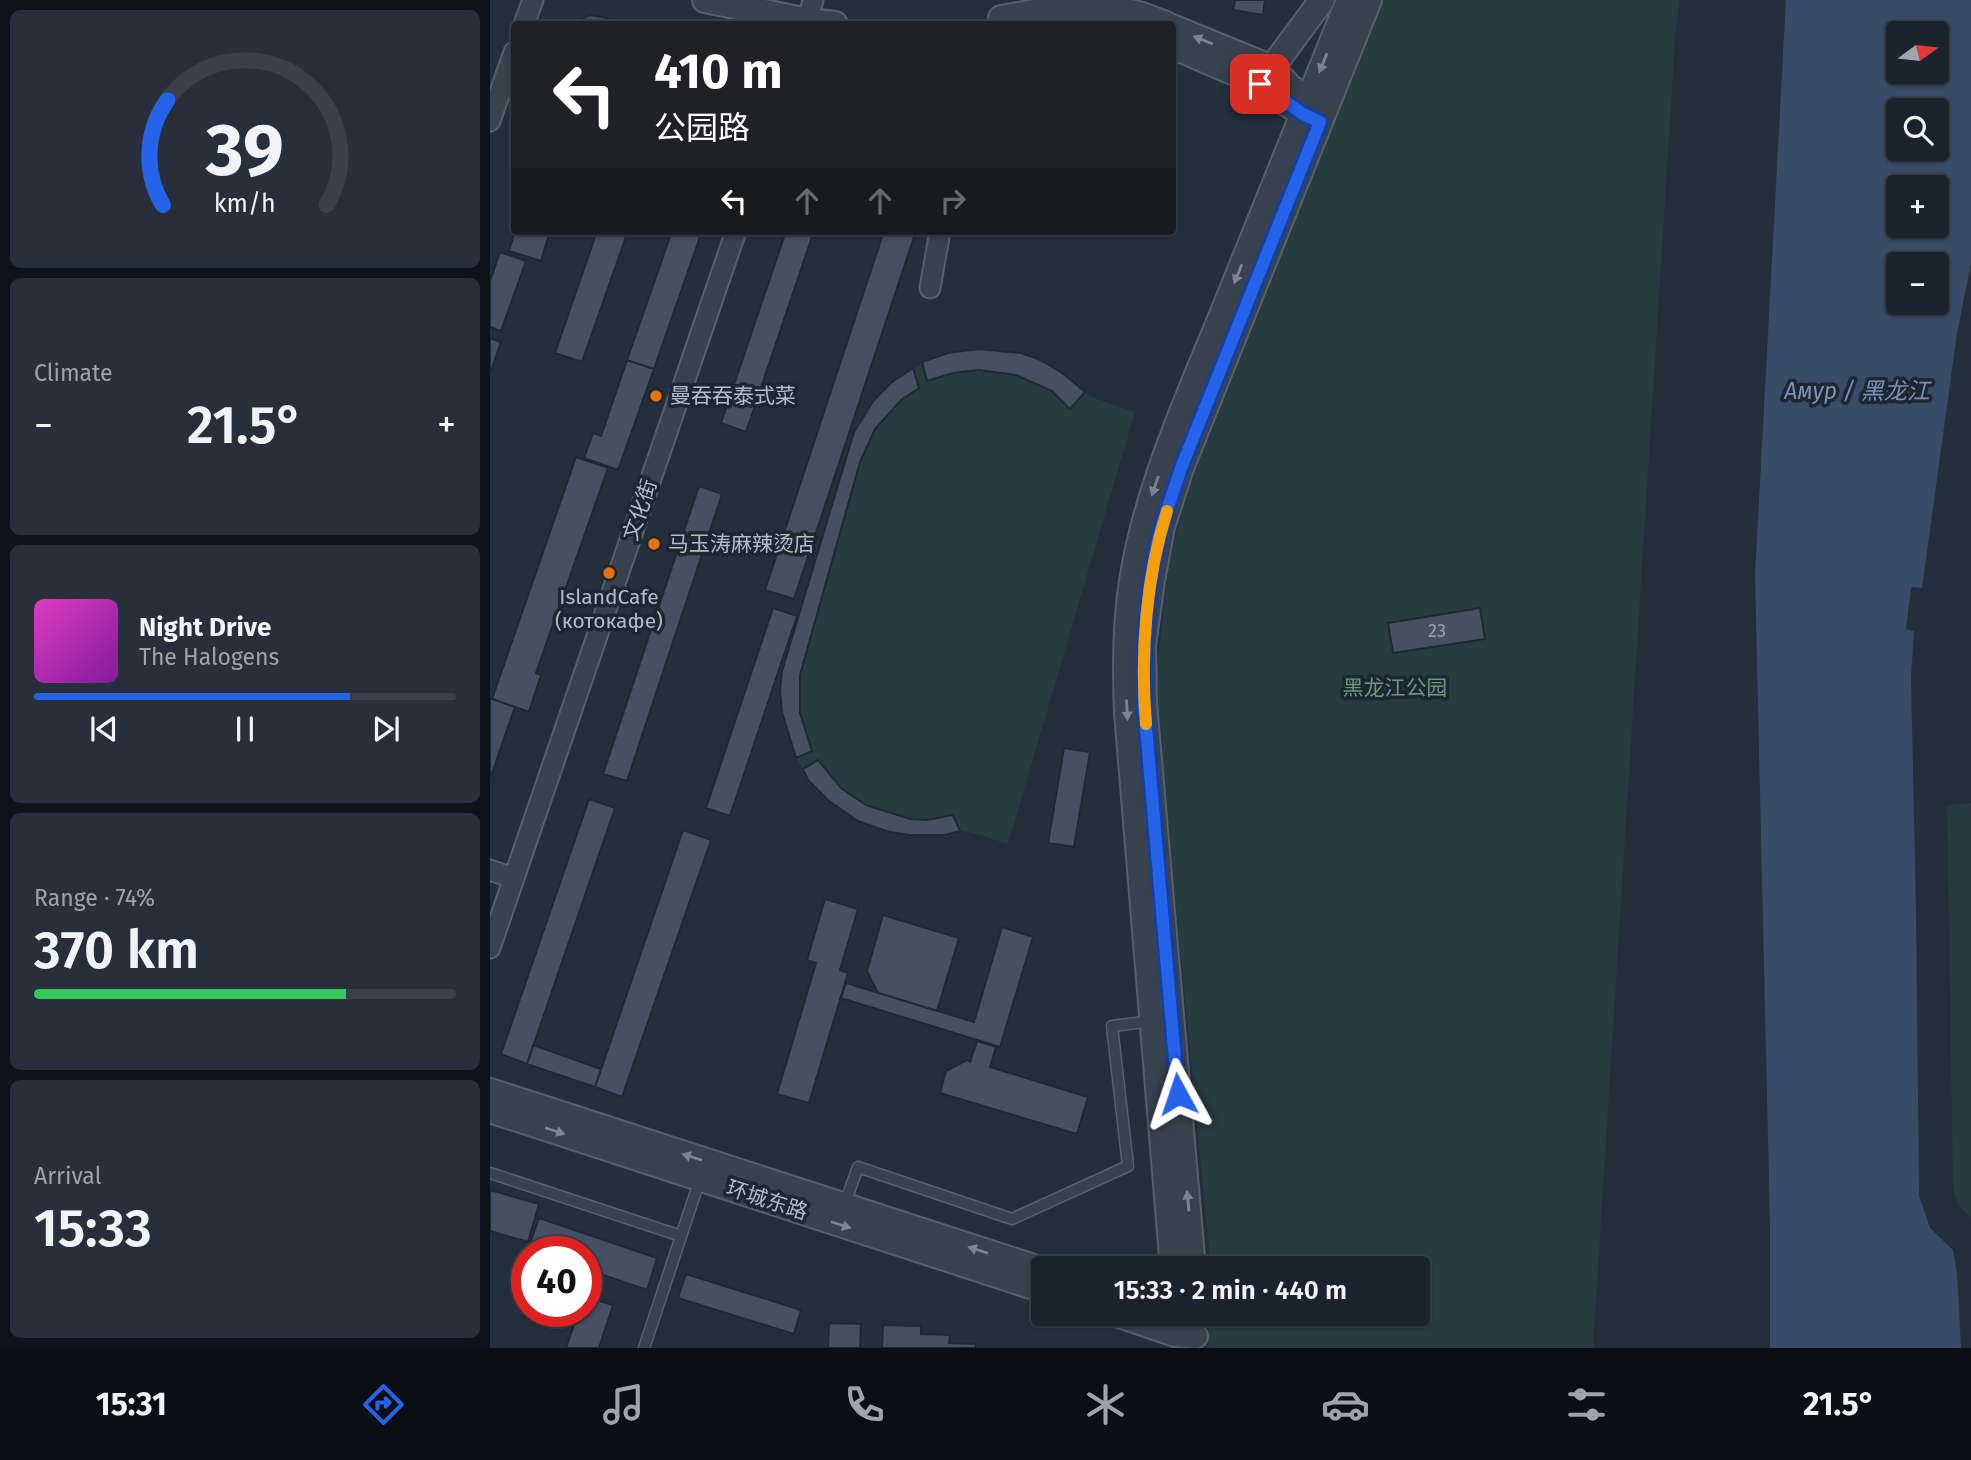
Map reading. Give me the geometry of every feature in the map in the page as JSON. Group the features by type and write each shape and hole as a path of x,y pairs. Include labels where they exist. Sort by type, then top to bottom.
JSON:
{"street":[{"path":"525,21 533,0"},
{"path":"705,0 809,15 826,21"},
{"path":"1266,76 1322,0"},
{"path":"1192,1256 1157,874 1144,704 1143,645 1162,527 1181,468 1314,110 1349,0"},
{"path":"1172,1256 1127,712 1125,652 1133,576 1152,495 1188,398 1314,110 1369,0"},
{"path":"1067,21 1103,14 1142,15 1158,21"},
{"path":"1176,29 1291,88 1314,110"},
{"path":"1176,47 1266,76"},
{"path":"490,121 511,61"},
{"name":"文化街","path":"490,948 735,235"},
{"path":"930,288 939,235"},
{"path":"490,870 513,878"},
{"name":"环城东路","path":"490,1091 1031,1266"},
{"name":"环城东路","path":"490,1110 1031,1286"},
{"path":"1162,1326 1185,1332"}],"lane":[{"path":"843,1206 858,1167 1012,1219 1128,1166 1112,1026 1153,1021"},
{"path":"490,1173 681,1237"},
{"path":"644,1348 700,1178"}],"green space":[{"name":"黑龙江公园","path":"1384,0 1680,0 1676,25 1593,1348 1208,1348 1209,1326 1430,1326 1430,1256 1210,1256 1155,686 1169,564 1188,483"},
{"path":"978,349 1021,353 1038,359 1061,372 1091,397 1135,412 1008,844 962,831 941,835 908,835 862,822 842,811 824,797 798,760 789,738 782,703 782,671 854,432 877,397 904,373 937,358"},
{"path":"1971,803 1971,1217 1958,1206 1953,1187 1947,805"}],"water":[{"name":"Амур / 黑龙江","path":"1786,0 1971,0 1971,263 1957,333 1922,588 1911,587 1906,629 1914,631 1911,678 1919,1196 1930,1228 1953,1250 1957,1273 1961,1348 1770,1348 1770,1224 1755,575"}],"building":[{"path":"1235,0 1265,0 1263,15 1233,10"},
{"path":"590,15 616,20 578,21"},
{"path":"514,235 549,235 541,261 509,251"},
{"path":"596,235 627,235 582,362 555,353"},
{"path":"671,235 701,235 654,369 627,360"},
{"path":"785,235 813,235 746,432 721,423"},
{"path":"883,235 915,235 794,599 765,590"},
{"path":"500,252 526,261 501,331 490,327 490,281"},
{"path":"490,338 501,342 490,374"},
{"path":"978,349 1021,353 1038,359 1061,372 1085,392 1070,409 1052,391 1016,375 979,370 953,373 927,381 922,362 948,353"},
{"path":"627,360 654,369 618,470 584,458 593,433 601,436"},
{"path":"913,368 919,388 901,400 875,429 860,462 800,675 800,713 812,751 796,758 782,712 782,671 854,432 874,400 892,382"},
{"path":"576,457 608,468 536,673 541,675 529,712 492,699"},
{"path":"699,486 722,494 627,781 603,774"},
{"path":"773,608 797,616 730,816 706,808"},
{"path":"1480,608 1485,639 1393,653 1388,623"},
{"path":"490,698 515,707 490,779"},
{"path":"1064,748 1090,752 1074,847 1048,843"},
{"path":"818,760 841,788 866,805 910,819 927,820 953,815 960,831 945,835 909,835 886,831 858,821 828,800 808,780 803,769"},
{"path":"589,799 615,808 527,1064 501,1054"},
{"path":"683,830 711,840 622,1097 595,1087"},
{"path":"825,899 858,909 840,970 848,973 809,1103 777,1094 816,963 807,960"},
{"path":"883,915 959,938 937,1011 878,993 867,971"},
{"path":"1002,927 1033,937 1000,1047 841,998 846,983 974,1022"},
{"path":"977,1041 996,1047 990,1067 1088,1097 1077,1134 940,1093 946,1071 967,1060 970,1062"},
{"path":"533,1045 601,1069 595,1087 527,1064"},
{"path":"490,1190 539,1204 530,1236 511,1237 490,1231"},
{"path":"539,1218 592,1236 533,1236"},
{"path":"602,1239 657,1258 647,1290 602,1275"},
{"path":"686,1274 801,1310 794,1334 678,1298"},
{"path":"602,1302 613,1305 599,1348 566,1348 573,1327 602,1327"},
{"path":"829,1323 861,1324 860,1348 828,1348"},
{"path":"883,1325 921,1326 921,1334 950,1335 949,1343 976,1344 976,1348 882,1348"}],"slow traffic":[{"path":"1146,724 1143,645 1152,581 1167,511"}],"place":[{"name":"曼吞吞泰式菜","path":"656,396"},
{"name":"马玉涛麻辣烫店","path":"654,544"},
{"name":"IslandCafe (котокафе)","path":"609,573"}],"route":[{"path":"1178,1094 1157,874 1144,704 1143,645 1162,527 1181,468 1320,122 1303,114 1260,84"}]}
